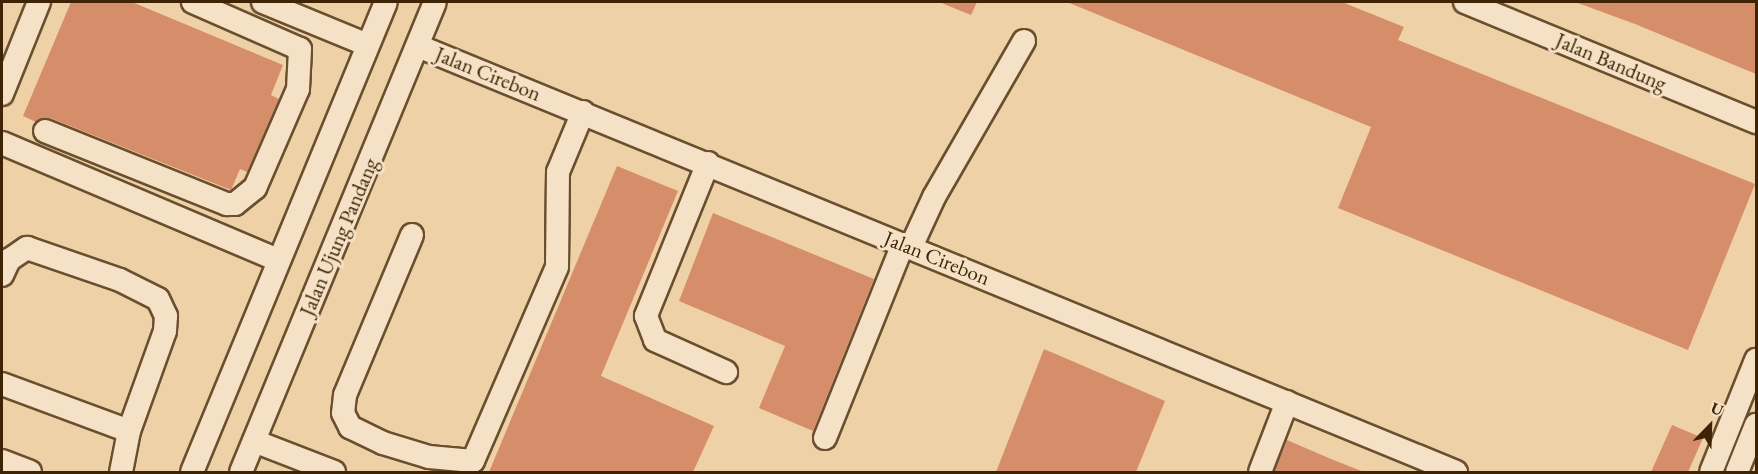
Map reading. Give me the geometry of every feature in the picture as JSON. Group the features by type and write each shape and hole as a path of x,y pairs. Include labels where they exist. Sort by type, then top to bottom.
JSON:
{"street":[{"path":"2,94 39,2"},
{"path":"45,131 227,204 235,204 255,188 298,89 300,49 193,2"},
{"path":"263,2 368,45"},
{"path":"192,472 386,2"},
{"name":"Jalan Ujung Pandang","path":"241,472 435,2"},
{"name":"Jalan Bandung","path":"1466,2 1756,122"},
{"path":"825,438 907,246 1024,41"},
{"name":"Jalan Cirebon","path":"418,46 708,163 1456,472"},
{"path":"412,236 345,395 343,414 350,427 383,443 429,457 473,460 557,267 558,172 583,112"},
{"path":"2,143 278,260"},
{"path":"708,163 645,316 654,340 726,372"},
{"path":"2,275 9,260 27,248 129,283 158,299 166,316 165,331 129,431 121,472"},
{"path":"1711,472 1756,360"},
{"path":"2,384 129,431"},
{"path":"1260,472 1287,402"},
{"path":"1737,472 1756,425"},
{"path":"254,441 334,472"},
{"path":"2,461 30,472"}],"building":[{"path":"71,2 132,2 283,65 271,95 279,99 247,172 240,169 231,190 50,118 36,122 23,116"},
{"path":"939,2 977,2 971,15"},
{"path":"1067,2 1342,2 1404,27 1398,40 1755,184 1688,350 1338,208 1371,127"},
{"path":"1575,2 1756,2 1756,74 1635,24"},
{"path":"617,166 678,191 601,376 714,426 693,472 489,472"},
{"path":"713,213 874,279 813,431 759,408 785,346 679,301"},
{"path":"1044,349 1165,401 1136,472 996,472"},
{"path":"1672,425 1703,438 1688,472 1651,472"},
{"path":"1287,440 1331,459 1364,472 1274,472"}]}
